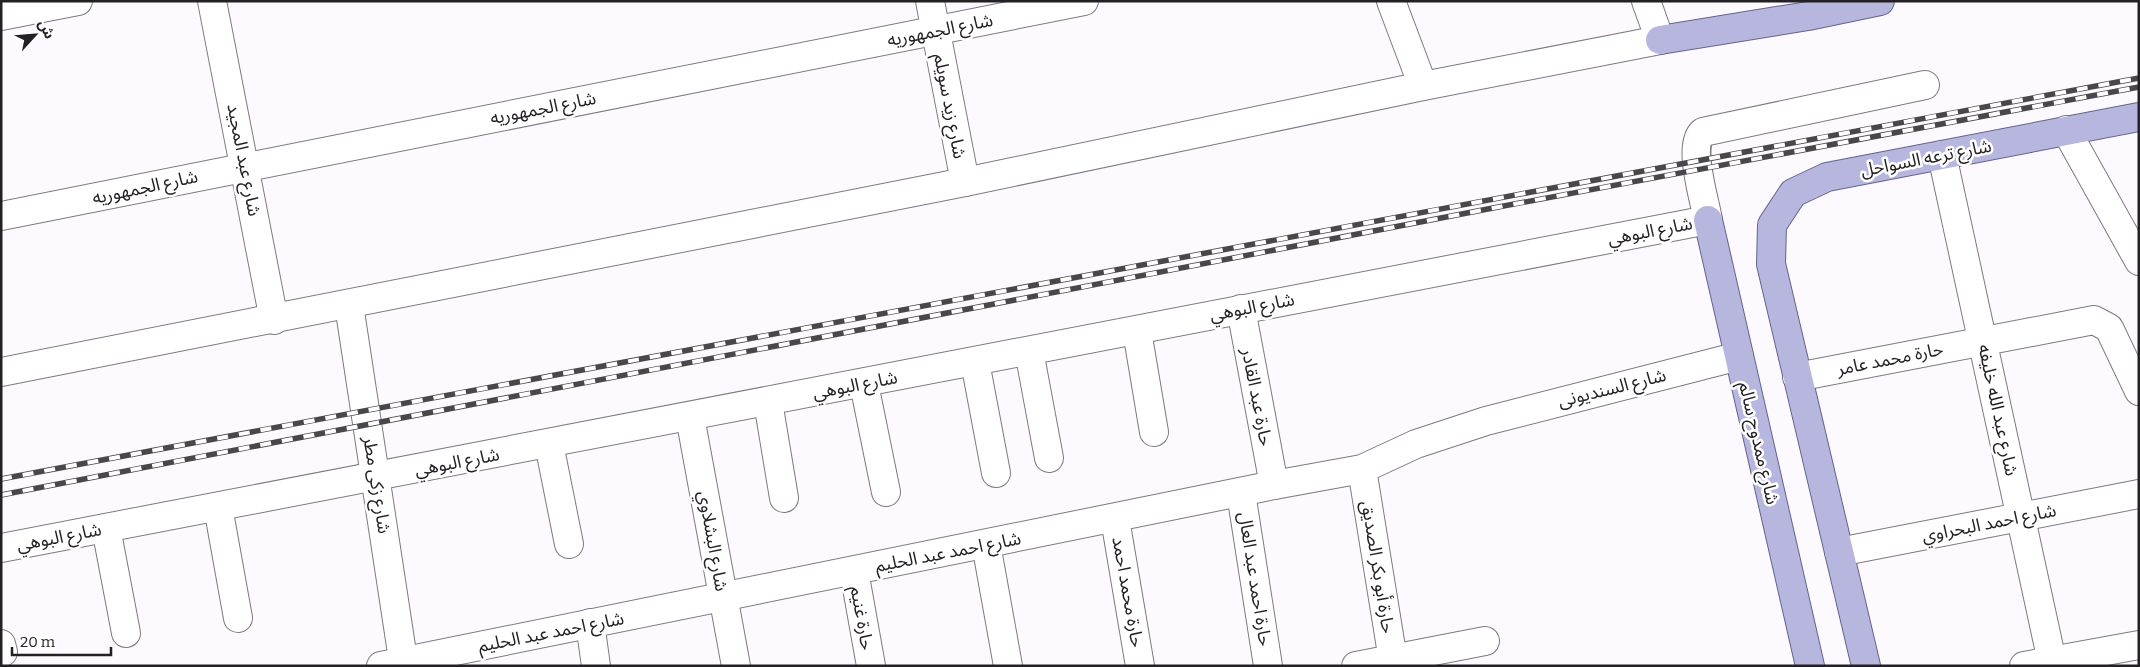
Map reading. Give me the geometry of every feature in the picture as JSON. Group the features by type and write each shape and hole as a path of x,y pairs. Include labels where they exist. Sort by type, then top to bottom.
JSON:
{"main road":[{"path":"1660,40 1866,2"},
{"name":"شارع ترعه السواحل","path":"1798,377 1771,264 1772,226 1792,193 1827,177 2139,117"},
{"name":"شارع ممدوح سالم","path":"1708,220 1810,666"},
{"path":"1798,377 1866,666"}],"street":[{"path":"1,16 78,1"},
{"name":"شارع عبد المجيد","path":"212,1 274,320"},
{"name":"شارع زيد سويلم","path":"930,1 965,182"},
{"name":"شارع الجمهوريه","path":"1,216 245,166 1084,1"},
{"path":"1391,1 1423,86"},
{"path":"1,372 274,320 965,182 1423,86 1660,40 1646,1"},
{"path":"1708,220 1695,155 1695,143 1698,136 1703,132 1925,85"},
{"path":"2066,130 2139,261"},
{"name":"شارع عبد الله خليفه","path":"1942,155 2053,663"},
{"name":"شارع البوهي","path":"1,548 376,478 1708,220"},
{"name":"شارع زكى مطر","path":"349,305 376,478 396,664"},
{"name":"حارة عبد القادر","path":"1241,309 1274,485"},
{"name":"حارة محمد عامر","path":"1798,377 2094,320 2109,328 2139,391"},
{"path":"1137,331 1154,432"},
{"path":"1029,351 1049,458"},
{"name":"شارع السنديونى","path":"1486,420 1739,356"},
{"path":"975,362 996,473"},
{"path":"864,384 886,492"},
{"path":"768,402 784,498"},
{"name":"شارع البشلاوي","path":"690,417 736,666"},
{"name":"شارع احمد عبد الحليم","path":"396,664 1115,519 1274,485 1362,469 1416,444 1486,420"},
{"path":"549,444 569,544"},
{"name":"حارة أبو بكر الصديق","path":"1362,469 1394,662"},
{"name":"حارة احمد عبد العال","path":"1241,493 1268,666"},
{"name":"شارع احمد البحراوي","path":"1839,552 2139,494"},
{"path":"218,507 238,618"},
{"name":"حارة محمد احمد","path":"1115,519 1140,666"},
{"path":"106,528 126,632"},
{"path":"986,544 1008,666"},
{"name":"حارة غنيم","path":"854,571 871,666"},
{"path":"590,624 596,666"},
{"path":"1356,666 1394,662 1485,641"},
{"path":"2024,666 2053,663 2139,644"}],"railway":[{"path":"1,479 2139,78"},
{"path":"1,495 1493,208 2139,87"}]}
